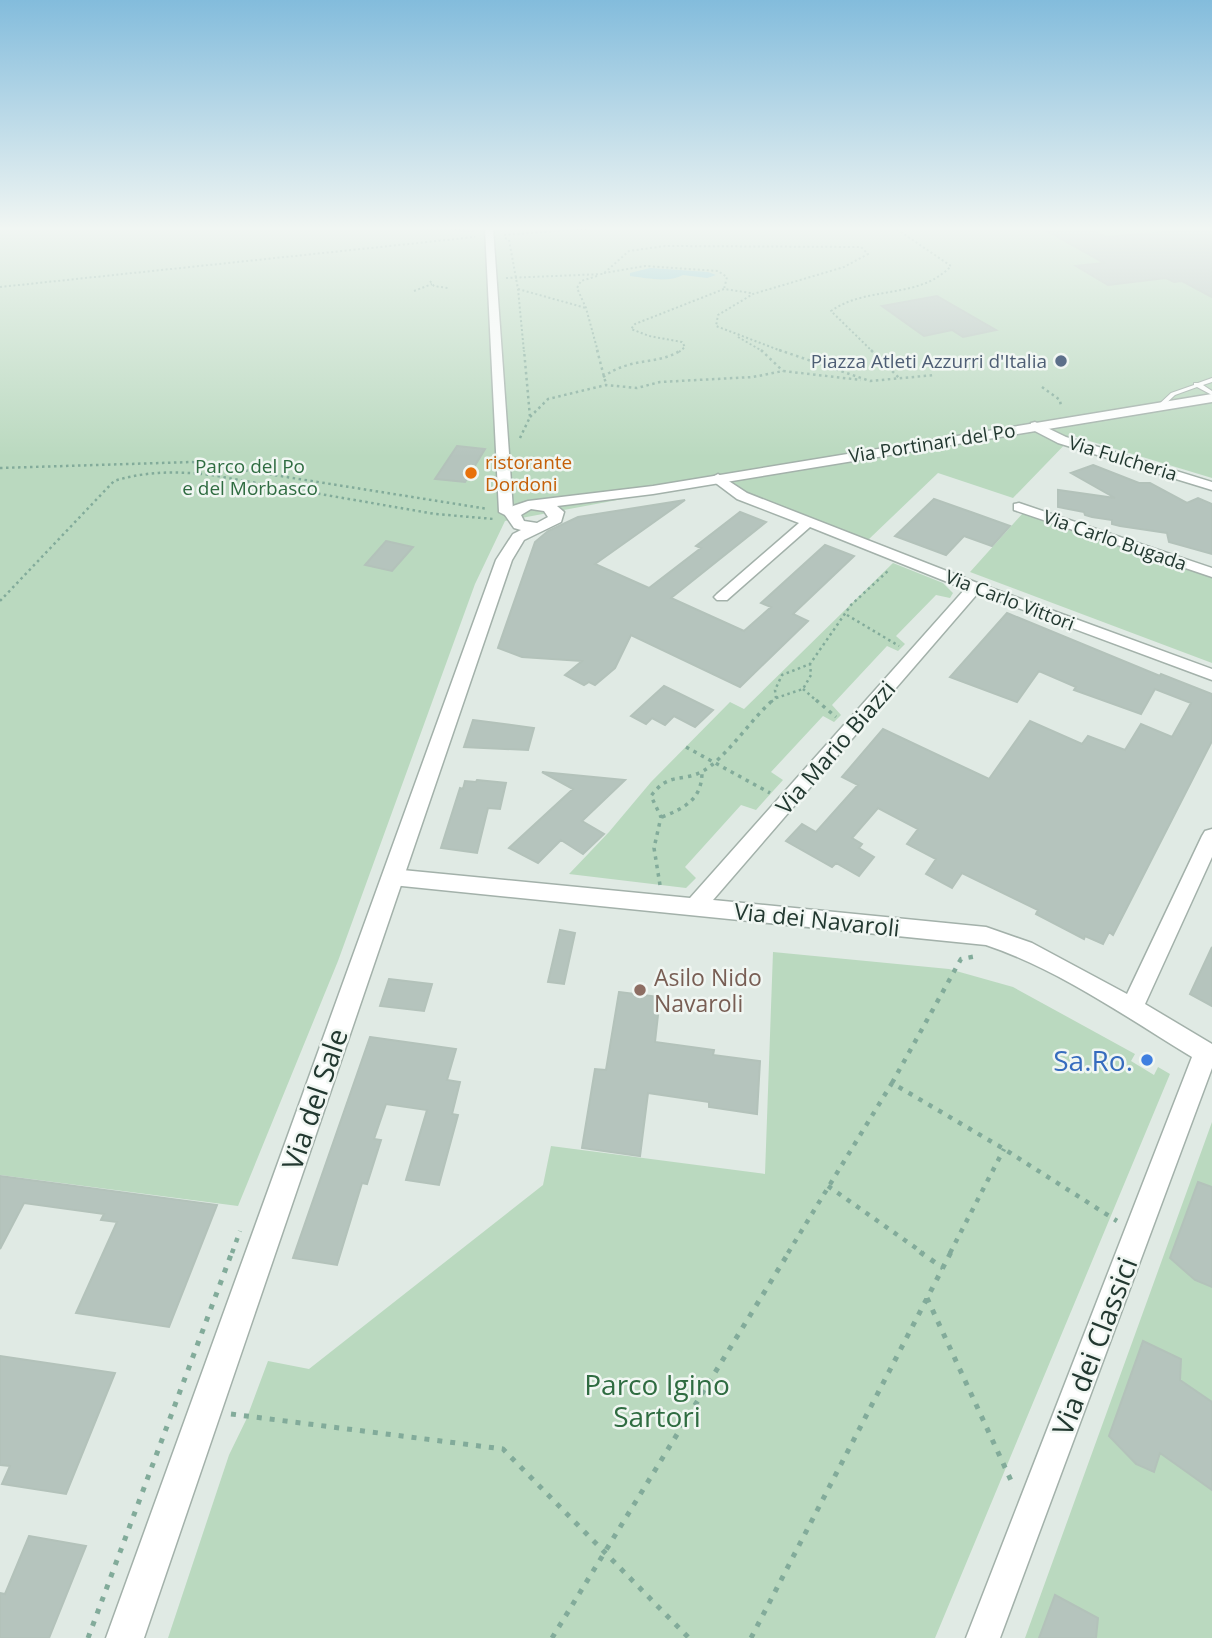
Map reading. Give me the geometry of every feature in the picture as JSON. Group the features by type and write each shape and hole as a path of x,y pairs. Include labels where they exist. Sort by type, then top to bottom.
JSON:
{"street":[{"path":"496,304 515,510 519,525 539,528"},
{"name":"Via Portinari del Po","path":"515,510 653,490 1212,396"},
{"name":"Via Fulcheria","path":"1035,426 1062,440 1212,486"},
{"name":"Via Carlo Vittori","path":"719,478 742,496 901,559 1212,675"},
{"name":"Via Portinari del Po","path":"556,519 653,490"},
{"name":"Via Carlo Bugada","path":"1019,507 1212,573"},
{"path":"515,510 552,508 556,512 556,519"},
{"name":"Via del Sale","path":"125,1638 504,560 515,510"},
{"name":"Via del Sale","path":"504,560 517,537 556,519"},
{"path":"722,597 808,522"},
{"name":"Via Mario Biazzi","path":"686,906 788,802 975,587"},
{"path":"1132,1007 1212,836"},
{"name":"Via dei Navaroli","path":"392,877 986,936 1024,949 1132,1007 1208,1056"},
{"name":"Via dei Classici","path":"982,1638 1136,1234 1208,1056"}],"lane":[{"path":"1159,407 1173,394 1212,380"},
{"path":"1196,384 1212,396"}],"path":[{"path":"519,304 530,417"},
{"path":"573,304 586,308"},
{"path":"584,304 606,385"},
{"path":"603,377 627,363 681,352 685,346 682,342 639,335 631,329 635,324 685,304"},
{"path":"736,304 718,315 716,326 751,341 870,381"},
{"path":"838,304 831,311 900,379"},
{"path":"732,333 764,352 783,371"},
{"path":"518,443 530,417 545,400 606,385 637,388 660,382 753,377 783,371 870,381 935,375"},
{"path":"1035,426 1035,419 1058,410 1062,405 1060,400 1042,387"},
{"path":"0,468 192,462 515,510"},
{"path":"0,601 114,481 135,473 198,474 435,514 500,520 515,510"},
{"path":"776,698 775,690 782,676 810,664 847,615 851,605 901,559"},
{"path":"847,615 917,654"},
{"path":"686,906 659,884 654,848 661,817 651,796 659,785 683,774 702,772 733,745 756,715 776,698 803,689 811,675 810,664"},
{"path":"803,689 828,712 853,726"},
{"path":"686,747 788,802"},
{"path":"661,817 682,810 695,801 701,792 702,772"},
{"path":"552,1638 892,1083 961,958 986,955"},
{"path":"892,1083 1004,1149 1136,1234"},
{"path":"751,1638 1004,1149"},
{"path":"828,1186 943,1268"},
{"path":"88,1638 238,1233"},
{"path":"927,1298 1028,1518"},
{"path":"205,1411 503,1449 689,1638"}],"green space":[{"name":"Parco del Po e del Morbasco","path":"0,304 1212,304 1212,478 1073,436 1013,498 938,473 868,540 719,481 505,521 475,584 338,961 238,1206 0,1175"},
{"path":"1023,513 1212,578 1212,663 970,572"},
{"path":"893,563 943,583 953,593 950,598 936,595 896,636 905,644 898,651 887,646 832,705 841,715 834,722 823,716 771,772 783,780 756,810 741,805 685,867 696,878 686,888 569,874 651,782 730,702 744,709"},
{"name":"Parco Igino Sartori","path":"773,952 949,969 1013,987 1135,1054 1131,1061 1154,1075 1158,1067 1170,1074 935,1638 168,1638 229,1455 246,1420 268,1361 309,1369 543,1185 551,1146 765,1174"},
{"path":"1212,1122 1212,1187 1198,1182 1170,1258 1195,1280 1211,1286 1212,1284 1212,1402 1180,1380 1181,1359 1143,1342 1109,1436 1136,1464 1154,1472 1160,1453 1212,1490 1212,1638 1096,1638 1098,1618 1055,1595 1039,1638 1025,1638"}],"building":[{"path":"952,304 996,330 963,337 952,330 924,336 882,306"},
{"path":"457,446 485,449 465,482 435,479"},
{"path":"1093,465 1139,483 1150,483 1187,503 1198,498 1212,504 1212,554 1169,542 1167,533 1120,526 1112,524 1112,520 1058,507 1058,490 1115,498 1071,473"},
{"path":"934,499 1010,526 992,546 964,536 946,555 895,536"},
{"path":"685,500 595,564 649,588 701,548 696,546 740,512 766,522 671,598 744,631 771,607 761,603 825,545 854,556 793,614 808,621 740,687 631,635 615,668 595,685 589,682 584,685 565,675 582,661 522,657 498,648 535,542 548,531 578,517"},
{"path":"386,541 413,547 392,571 365,565"},
{"path":"1007,613 1160,676 1161,674 1212,694 1212,741 1113,935 1109,932 1103,944 1085,936 1084,939 1036,914 1038,910 962,873 952,888 926,874 936,859 907,844 918,829 878,808 852,838 862,844 859,848 874,857 859,876 836,863 832,867 786,841 802,824 816,832 858,785 842,777 883,729 989,779 1030,721 1082,744 1088,736 1125,750 1141,724 1172,737 1191,703 1155,689 1141,714 1074,690 1076,687 1039,671 1017,702 950,677"},
{"path":"664,686 713,710 695,727 674,716 665,725 652,718 646,724 631,716"},
{"path":"473,720 534,728 528,750 464,747"},
{"path":"542,772 625,780 582,821 604,834 583,854 561,840 538,863 509,848 573,789"},
{"path":"465,781 506,783 500,809 488,808 477,853 441,848 460,788 463,789"},
{"path":"560,930 575,933 564,984 548,982"},
{"path":"1212,947 1212,1006 1190,994"},
{"path":"389,979 432,984 424,1011 380,1006"},
{"path":"619,992 660,997 655,1042 714,1050 713,1055 760,1061 757,1114 709,1107 709,1102 648,1093 640,1156 582,1148 595,1069 606,1070"},
{"path":"370,1037 456,1049 447,1080 460,1082 452,1114 458,1115 439,1185 406,1180 427,1110 386,1104 374,1139 381,1140 367,1184 362,1183 337,1265 293,1258"},
{"path":"0,1176 217,1205 169,1327 76,1313 117,1222 101,1220 104,1214 24,1203 0,1249"},
{"path":"1198,1182 1212,1187 1212,1287 1195,1280 1170,1258"},
{"path":"1143,1341 1181,1359 1180,1380 1212,1402 1212,1490 1160,1453 1154,1472 1136,1464 1109,1436"},
{"path":"0,1356 115,1373 66,1494 2,1484 10,1466 0,1465"},
{"path":"29,1536 86,1546 49,1638 0,1638 0,1593 5,1594"},
{"path":"1055,1595 1098,1618 1096,1638 1039,1638"}],"place":[{"name":"Piazza Atleti Azzurri d'Italia","path":"1061,361"},
{"name":"ristorante Dordoni","path":"471,473"},
{"name":"Asilo Nido Navaroli","path":"640,990"},
{"name":"Sa.Ro.","path":"1147,1060"}]}
